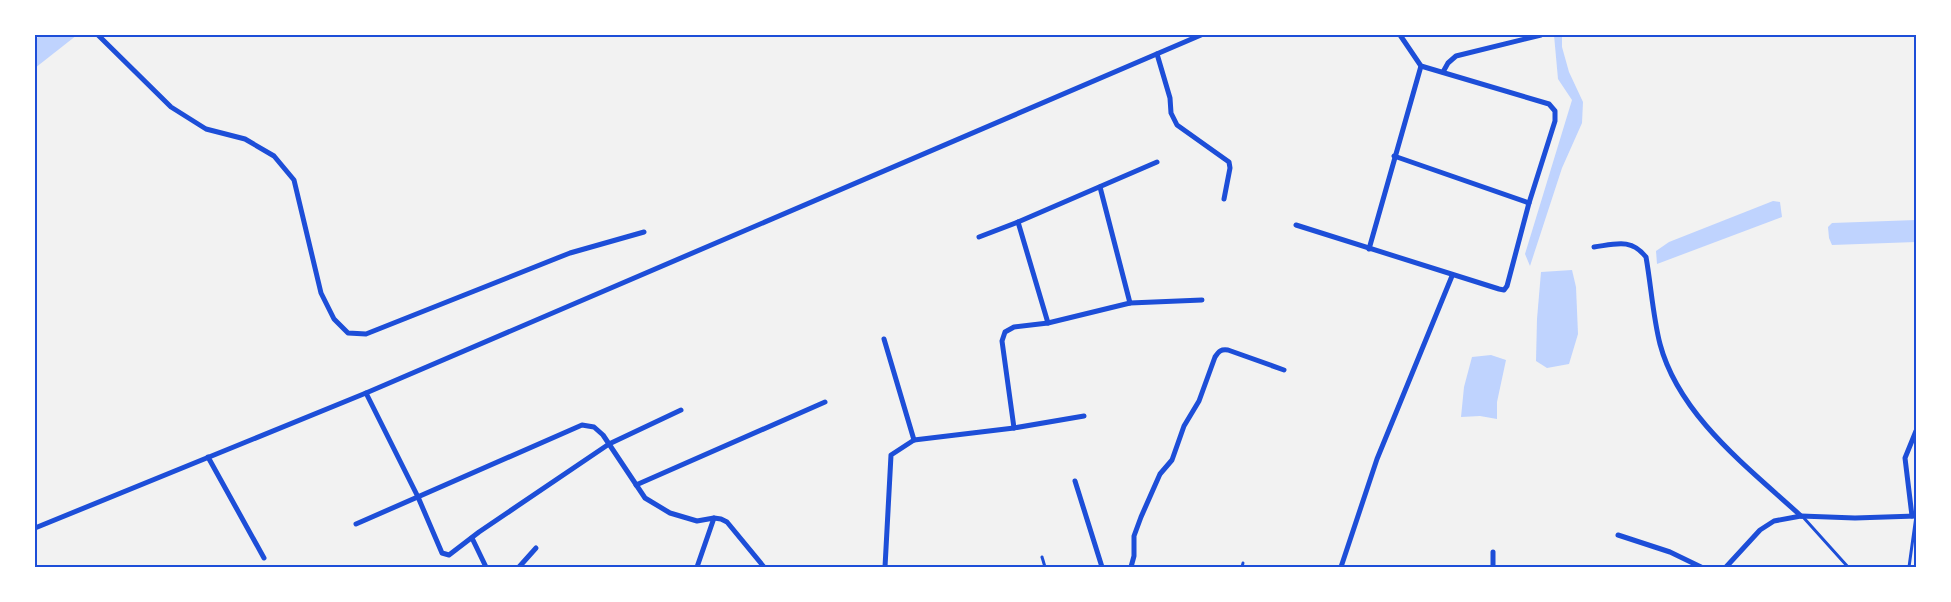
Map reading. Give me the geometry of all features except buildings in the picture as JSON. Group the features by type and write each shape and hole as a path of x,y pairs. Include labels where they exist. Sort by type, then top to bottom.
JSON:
{"street":[{"path":"98,35 171,107 206,128 245,139 274,156 294,180 321,293 334,319 348,333 366,334 570,253 644,232"},
{"path":"35,528 366,393 1201,35"},
{"path":"1296,225 1452,276 1504,290 1507,286 1529,203 1555,121 1555,111 1549,104 1420,66 1400,35"},
{"path":"1443,72 1448,63 1456,56 1541,35"},
{"path":"1157,54 1170,98 1171,114 1177,125 1229,162 1230,168 1224,199"},
{"path":"1369,248 1420,66"},
{"path":"1394,156 1529,203"},
{"path":"980,237 1157,162"},
{"path":"1100,187 1130,303"},
{"path":"1018,222 1048,323"},
{"path":"1594,247 1622,243 1633,245 1646,257 1660,344 1675,382 1711,432 1802,516"},
{"path":"1341,567 1377,459 1452,276"},
{"path":"1014,428 1002,341 1005,332 1014,326 1048,323 1130,303 1202,300"},
{"path":"884,339 914,440"},
{"path":"1131,567 1134,556 1134,536 1140,517 1160,474 1172,460 1184,426 1199,401 1215,357 1223,349 1284,370"},
{"path":"366,393 418,497 442,553 450,555 609,444 681,410"},
{"path":"636,484 825,402"},
{"path":"885,567 891,455 914,440 1014,428 1084,416"},
{"path":"356,524 582,426 594,427 609,444 645,498 670,513 697,521 714,518 727,522 764,567"},
{"path":"1726,567 1760,530 1774,521 1802,516 1855,518 1914,516 1905,458 1916,432"},
{"path":"208,457 264,558"},
{"path":"1075,480 1102,567"},
{"path":"697,567 714,518"},
{"path":"1618,535 1670,552 1701,567"},
{"path":"472,538 486,567"},
{"path":"519,567 536,548"},
{"path":"1493,552 1493,567"}],"lane":[{"path":"1802,516 1848,567"},
{"path":"1909,567 1914,516"},
{"path":"1042,557 1045,567"}],"water":[{"path":"42,35 77,35 35,68 35,39"},
{"path":"1554,35 1562,35 1562,47 1569,72 1583,102 1582,123 1562,168 1530,266 1525,254 1572,100 1558,79"},
{"path":"1773,201 1780,202 1782,217 1657,264 1656,251 1669,242"},
{"path":"1916,220 1916,242 1832,245 1829,238 1828,227 1832,223"},
{"path":"1572,270 1576,287 1578,334 1569,364 1547,368 1536,361 1541,272"},
{"path":"1491,355 1506,360 1497,402 1497,419 1480,416 1461,417 1464,387 1472,357"}]}
